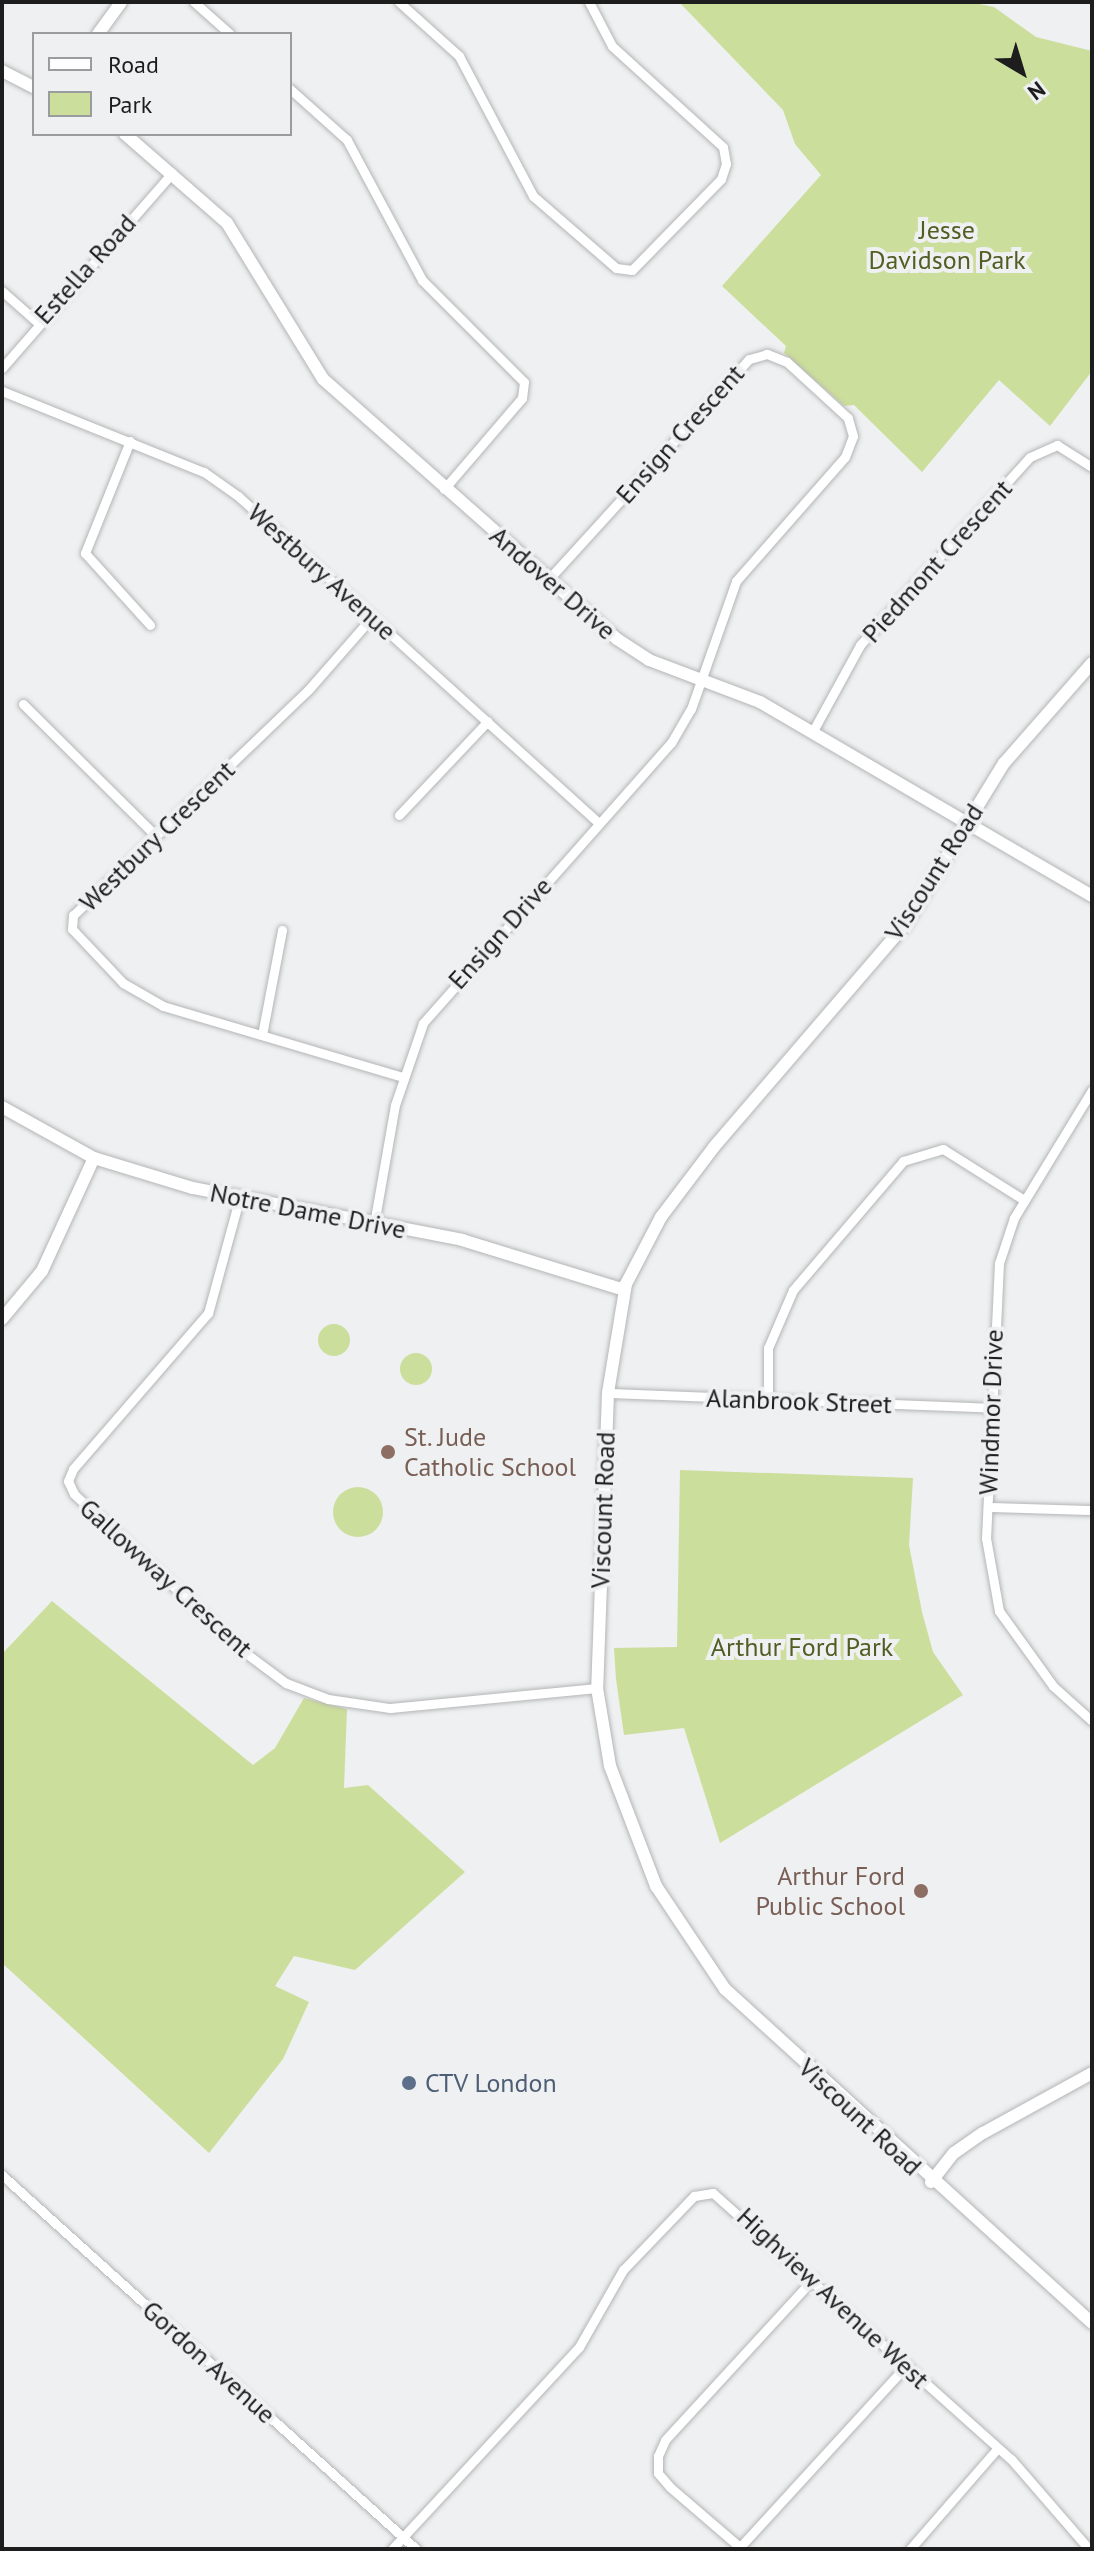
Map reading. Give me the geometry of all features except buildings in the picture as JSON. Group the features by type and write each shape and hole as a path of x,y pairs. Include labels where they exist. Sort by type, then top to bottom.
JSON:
{"street":[{"path":"99,32 121,2"},
{"path":"194,2 228,32"},
{"path":"399,2 459,56 533,196 616,268 632,270 721,179 726,164 723,147 612,46 589,2"},
{"path":"2,71 32,86"},
{"path":"292,91 347,140 422,280 524,382 522,398 444,489"},
{"name":"Andover Drive","path":"127,136 227,223 323,379 547,581 649,660 700,678 813,731 965,824 1092,896"},
{"name":"Estella Road","path":"2,368 37,322 172,173"},
{"path":"2,291 37,322"},
{"name":"Ensign Crescent","path":"547,581 749,359 767,354 787,362 848,418 853,436 845,457 736,581 700,678"},
{"name":"Westbury Avenue","path":"2,391 130,441 227,488 598,823"},
{"path":"130,441 85,553 150,625"},
{"name":"Piedmont Crescent","path":"813,731 860,645 1030,457 1057,445 1092,467"},
{"name":"Westbury Crescent","path":"372,617 156,836 73,915 72,929 123,983 163,1006 402,1077"},
{"name":"Viscount Road","path":"1092,663 1004,763 904,926 661,1217 625,1290 608,1393 597,1688 628,1820 686,1933 758,2022 931,2182 1092,2323"},
{"name":"Ensign Drive","path":"374,1224 402,1077 423,1023 671,743 700,678"},
{"path":"23,704 156,836"},
{"path":"399,815 488,721"},
{"path":"262,1035 282,930"},
{"name":"Windmor Drive","path":"1092,1090 1024,1200 999,1263 988,1507 989,1580 999,1611 1053,1686 1092,1721"},
{"name":"Notre Dame Drive","path":"2,1107 94,1158 239,1200 522,1254 625,1290"},
{"path":"768,1399 768,1348 793,1290 903,1161 943,1149 1024,1200"},
{"path":"2,1319 42,1271 94,1158"},
{"name":"Gallowway Crescent","path":"239,1200 208,1313 73,1469 68,1481 74,1494 243,1651 286,1683 328,1699 390,1708 597,1688"},
{"name":"Alanbrook Street","path":"608,1393 991,1408"},
{"path":"988,1507 1092,1510"},
{"path":"931,2182 954,2153 1090,2078"},
{"name":"Gordon Avenue","path":"2,2175 416,2549"},
{"name":"Highview Avenue West","path":"392,2549 579,2347 601,2298 694,2196 713,2193 734,2206 997,2449 1089,2549"},
{"path":"813,2279 665,2440 658,2456 658,2473 670,2487 741,2548 907,2365"},
{"path":"910,2549 997,2449"}],"green space":[{"name":"Jesse Davidson Park","path":"679,2 969,2 994,7 1036,37 1092,51 1092,371 1050,426 999,380 922,472 854,405 844,406 784,353 786,346 722,286 821,175 795,144 783,110"},
{"path":"334,1324 345,1329 350,1340 345,1351 334,1356 323,1351 318,1340 323,1329"},
{"path":"416,1353 427,1358 432,1369 427,1380 416,1385 405,1380 400,1369 405,1358"},
{"name":"Arthur Ford Park","path":"680,1470 913,1478 909,1545 922,1612 933,1652 963,1695 720,1843 684,1728 624,1735 616,1679 614,1648 677,1647"},
{"path":"348,1488 368,1488 382,1502 382,1522 368,1536 348,1536 334,1522 334,1502"},
{"path":"52,1601 253,1765 275,1748 304,1698 347,1709 344,1788 368,1785 465,1872 355,1970 294,1956 275,1986 309,2002 283,2059 209,2153 2,1963 2,1654"}],"place":[{"name":"St. Jude Catholic School","path":"388,1452"},
{"name":"Arthur Ford Public School","path":"921,1891"},
{"name":"CTV London","path":"409,2083"}]}
